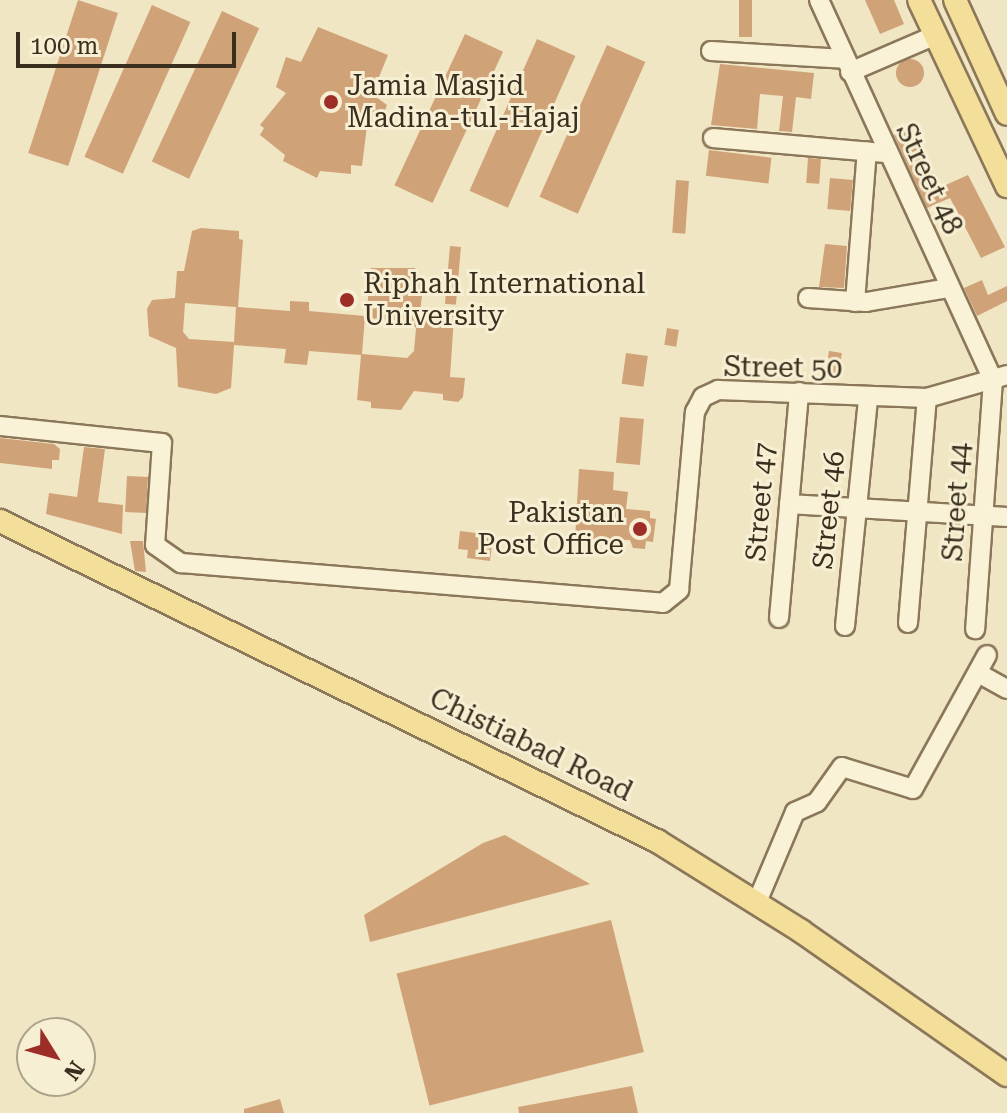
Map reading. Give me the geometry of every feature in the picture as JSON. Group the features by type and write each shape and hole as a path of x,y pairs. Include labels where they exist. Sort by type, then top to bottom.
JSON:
{"main road":[{"path":"919,0 1007,186"},
{"path":"955,0 1007,114"},
{"name":"Chistiabad Road","path":"0,521 605,813 757,902 1007,1075"}],"street":[{"name":"Street 48","path":"819,0 847,66 876,152 948,288 1000,377"},
{"path":"711,51 847,66 936,35"},
{"path":"713,138 876,152 855,302"},
{"path":"808,298 855,302 948,288"},
{"name":"Street 50","path":"0,426 162,443 155,545 181,563 670,602 679,590 695,412 703,397 718,390 799,392 868,399 927,398 1000,377"},
{"name":"Street 44","path":"975,629 1000,377"},
{"name":"Street 47","path":"779,618 799,392"},
{"path":"908,623 927,398"},
{"name":"Street 46","path":"845,626 868,399"},
{"path":"789,504 858,504 1007,517"},
{"path":"757,902 795,812 817,802 842,767 913,789 987,655"},
{"path":"978,673 1007,689"}],"building":[{"path":"78,0 118,13 68,166 28,153"},
{"path":"739,0 752,0 752,37 739,37"},
{"path":"865,0 894,0 904,24 880,34"},
{"path":"152,5 190,22 123,174 84,157"},
{"path":"222,11 259,28 189,179 152,161"},
{"name":"Jamia Masjid Madina-tul-Hajaj","path":"318,27 388,55 372,94 387,105 377,130 367,126 362,166 351,165 351,174 320,171 317,178 283,161 285,155 260,135 264,128 260,125 286,93 276,87 286,57 301,62"},
{"path":"465,34 503,52 432,203 394,185"},
{"path":"537,39 575,56 508,208 469,191"},
{"path":"607,45 645,62 578,214 539,197"},
{"path":"910,59 920,63 924,73 920,83 910,87 900,83 896,73 900,63"},
{"path":"720,64 814,73 811,99 796,97 792,132 779,131 783,96 760,94 757,129 711,125"},
{"path":"912,127 939,188 968,175 1005,247 981,258 950,198 927,208 894,135"},
{"path":"709,150 772,158 768,183 706,176"},
{"path":"808,158 821,159 819,184 806,183"},
{"path":"830,178 853,180 850,211 827,209"},
{"path":"676,180 689,181 685,234 672,233"},
{"path":"201,228 239,231 239,239 243,240 238,307 290,311 290,301 309,302 309,311 365,316 362,354 407,358 414,351 416,328 409,321 366,318 371,268 415,268 423,287 420,313 454,316 450,377 465,378 463,397 458,402 443,400 443,394 414,391 401,410 371,408 371,402 357,400 361,355 309,351 307,365 284,363 286,349 234,345 231,388 216,394 178,387 176,348 149,336 147,309 152,300 175,298 177,271 184,271 192,231","holes":["185,303 236,307 234,342 189,339 183,332"]},
{"path":"825,244 847,246 844,288 819,287"},
{"path":"450,246 461,247 456,305 445,304"},
{"path":"982,280 988,295 1007,286 1007,301 977,316 964,288"},
{"path":"667,328 679,330 676,347 664,345"},
{"path":"829,351 842,353 838,379 825,377"},
{"path":"626,353 648,356 643,387 622,384"},
{"path":"620,417 644,419 640,465 616,463"},
{"path":"0,438 54,444 60,449 59,460 52,460 52,469 0,463"},
{"path":"84,447 105,449 98,502 123,505 122,534 46,514 49,493 77,497"},
{"path":"579,469 614,472 613,490 628,492 626,509 650,511 650,518 656,519 653,542 646,541 645,549 633,548 630,540 575,539"},
{"path":"127,476 148,477 146,513 125,512"},
{"path":"460,531 493,535 490,561 467,558 468,550 458,549"},
{"path":"130,541 143,541 146,572 135,571"},
{"path":"505,835 590,884 370,942 364,915 483,843"},
{"path":"611,920 644,1052 429,1105 397,973"},
{"path":"632,1086 638,1113 519,1113 518,1107"},
{"path":"280,1099 284,1113 244,1113 244,1109"}],"place":[{"name":"Jamia Masjid Madina-tul-Hajaj","path":"331,102"},
{"name":"Riphah International University","path":"347,300"},
{"name":"Pakistan Post Office","path":"640,529"}]}
